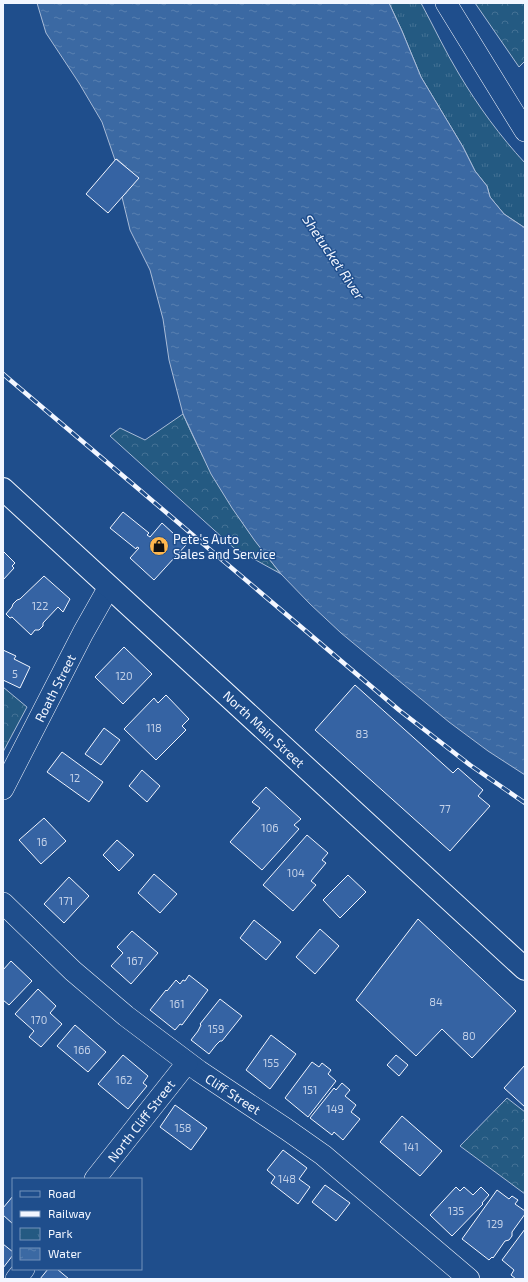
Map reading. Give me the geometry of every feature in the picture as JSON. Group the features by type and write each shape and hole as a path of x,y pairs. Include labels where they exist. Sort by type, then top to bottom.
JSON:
{"main road":[{"name":"North Main Street","path":"3,489 525,969"}],"street":[{"path":"446,3 525,132"},
{"name":"Roath Street","path":"3,789 83,633 109,587"},
{"name":"Cliff Street","path":"3,903 92,988 187,1063 286,1128 323,1155 469,1279"},
{"name":"North Cliff Street","path":"96,1178 187,1063"},
{"path":"16,1279 23,1270"}],"green space":[{"path":"389,3 421,3 449,57 474,98 498,131 525,163 525,228 504,214 490,197 487,186 475,171 463,147 421,77"},
{"path":"475,3 525,3 525,61 519,67"},
{"path":"183,414 193,437 226,498 252,536 281,574 234,548 110,436 120,428 145,440"},
{"path":"3,687 27,707 3,752"},
{"path":"507,1098 525,1112 525,1194 460,1146"}],"water":[{"name":"Shetucket River","path":"37,3 389,3 421,77 463,147 475,171 487,186 490,197 504,214 525,228 525,775 488,751 449,722 341,633 281,574 255,541 232,508 211,474 183,414 169,360 163,319 150,270 130,230 122,197 138,178 117,159 115,160 102,122 79,83 46,33"}],"building":[{"path":"116,159 139,178 108,213 86,194"},
{"name":"Pete's Auto Sales and Service","path":"123,512 149,533 147,535 150,537 162,523 186,545 154,580 130,558 139,548 137,547 136,549 110,528"},
{"path":"3,551 15,563 12,566 14,568 3,580"},
{"path":"44,576 70,599 63,612 58,607 43,623 43,626 39,630 35,630 31,635 12,617 10,618 6,614 17,600 20,599"},
{"path":"124,647 152,674 123,704 95,677"},
{"path":"3,650 16,656 14,659 30,667 20,688 3,680"},
{"path":"355,685 453,773 458,768 483,790 478,796 490,806 450,851 315,730"},
{"path":"166,695 189,719 182,726 186,730 156,760 124,729 154,698 158,703"},
{"path":"104,728 120,740 101,765 85,754"},
{"path":"62,752 103,782 89,802 47,772"},
{"path":"142,770 160,786 147,802 129,786"},
{"path":"266,787 301,819 294,825 299,829 262,870 230,842 260,808 252,802"},
{"path":"44,818 66,841 41,864 19,840"},
{"path":"307,835 328,853 322,860 326,863 311,881 316,885 293,911 263,885"},
{"path":"117,840 134,855 119,871 103,855"},
{"path":"154,874 177,894 160,913 138,893"},
{"path":"348,875 366,892 340,918 323,900"},
{"path":"69,877 89,896 64,923 44,904"},
{"path":"418,919 516,1011 472,1058 442,1029 416,1056 356,1000"},
{"path":"254,920 281,942 266,960 240,938"},
{"path":"320,929 339,946 315,974 296,957"},
{"path":"132,931 158,953 131,984 111,966 123,953 117,947"},
{"path":"11,961 32,981 9,1005 3,1000 3,970"},
{"path":"189,975 208,990 182,1025 180,1024 175,1030 150,1010 176,980 180,984 183,980 185,981"},
{"path":"38,989 56,1006 50,1013 62,1024 41,1047 29,1037 34,1031 15,1014"},
{"path":"220,999 242,1016 222,1041 216,1045 209,1054 191,1040 198,1031 201,1025 200,1024"},
{"path":"75,1025 106,1052 88,1072 57,1046"},
{"path":"271,1035 296,1054 270,1089 246,1070"},
{"path":"123,1055 148,1076 143,1083 147,1086 128,1109 98,1084"},
{"path":"396,1055 408,1065 399,1076 387,1065"},
{"path":"312,1062 319,1067 322,1063 331,1070 328,1074 336,1081 308,1117 285,1098"},
{"path":"525,1065 525,1107 504,1088"},
{"path":"342,1083 350,1090 345,1096 356,1105 351,1112 360,1119 343,1140 334,1132 332,1135 310,1118 334,1088 336,1090"},
{"path":"175,1105 207,1128 191,1150 160,1127"},
{"path":"402,1116 442,1151 420,1176 380,1142"},
{"path":"283,1150 307,1168 299,1179 310,1187 298,1204 271,1183 275,1177 267,1170"},
{"path":"325,1185 350,1203 336,1221 312,1202"},
{"path":"456,1187 460,1191 464,1187 473,1195 481,1187 489,1195 482,1203 483,1204 452,1236 430,1215"},
{"path":"497,1190 509,1199 512,1196 518,1200 515,1204 525,1211 525,1214 512,1232 512,1236 509,1240 505,1241 493,1258 492,1257 489,1260 462,1239"},
{"path":"12,1197 12,1223 3,1215 3,1208"},
{"path":"525,1229 525,1279 516,1279 511,1275 514,1270 502,1260"},
{"path":"3,1244 12,1251 12,1256 3,1268"},
{"path":"47,1270 58,1270 69,1279 40,1279"}],"railway":[{"path":"3,374 399,710 470,765 525,803"}],"place":[{"name":"Pete's Auto Sales and Service","path":"159,546"}]}
